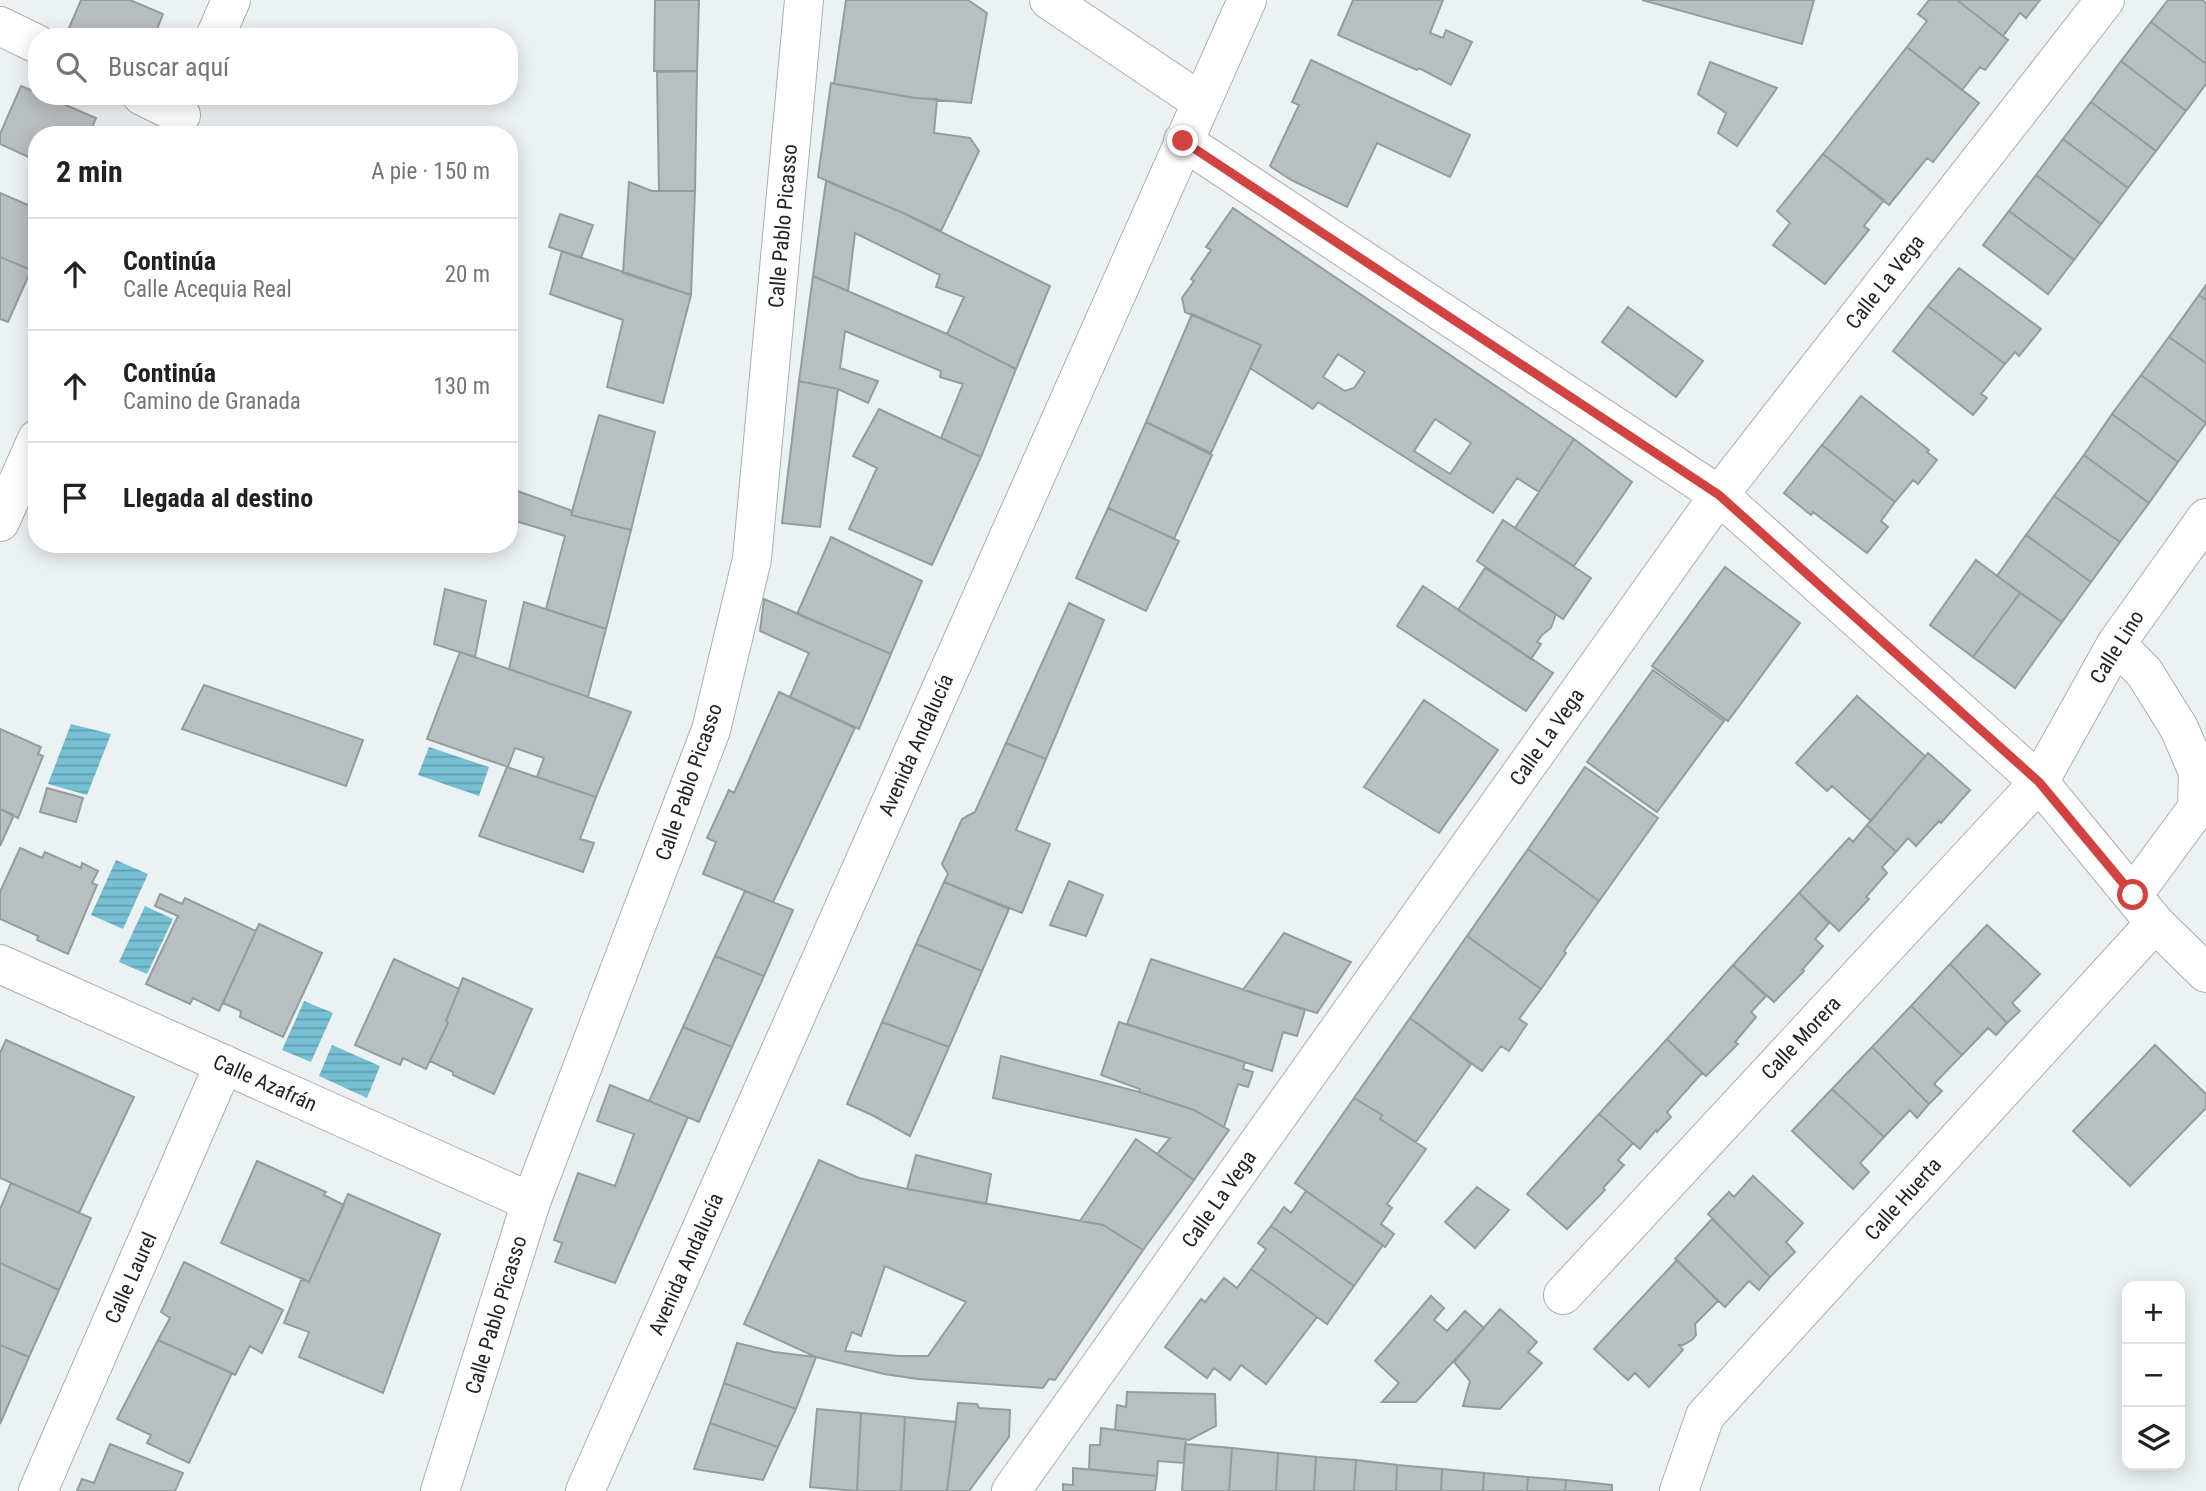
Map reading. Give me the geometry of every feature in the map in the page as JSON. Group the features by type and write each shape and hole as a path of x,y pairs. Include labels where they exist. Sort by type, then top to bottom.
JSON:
{"street":[{"path":"219,28 231,0"},
{"name":"Calle Pablo Picasso","path":"440,1491 531,1202 711,730 752,559 804,0"},
{"path":"1049,0 1201,102"},
{"name":"Avenida Andalucía","path":"585,1491 1247,0"},
{"name":"Calle La Vega","path":"1011,1491 1719,495 2105,0"},
{"path":"0,26 28,40"},
{"path":"160,105 180,115"},
{"path":"1183,141 1719,495 2039,782 2144,909 2206,973"},
{"path":"0,522 28,459"},
{"name":"Calle Lino","path":"2039,782 2116,644 2206,518"},
{"name":"Calle Huerta","path":"1679,1491 1705,1416 2144,909 2197,808 2198,772 2179,728 2144,672 2116,644"},
{"name":"Calle Morera","path":"1563,1295 2039,782"},
{"name":"Calle Azafrán","path":"0,964 531,1202"},
{"name":"Calle Laurel","path":"38,1491 224,1064"}],"water":[{"path":"71,724 111,734 87,795 48,784"},
{"path":"429,747 489,767 479,796 418,775"},
{"path":"116,860 148,874 123,929 91,915"},
{"path":"145,906 173,919 147,974 119,962"},
{"path":"304,1001 333,1013 311,1062 282,1050"},
{"path":"332,1045 380,1066 367,1098 319,1076"}],"building":[{"path":"81,0 130,0 163,14 158,28 69,28"},
{"path":"655,0 699,0 697,71 654,71"},
{"path":"846,0 968,0 987,13 971,103 915,98 834,84"},
{"path":"1353,0 1443,0 1430,33 1443,38 1446,30 1472,42 1451,85 1419,68 1417,70 1338,35"},
{"path":"1642,0 1814,0 1802,44"},
{"path":"1929,0 1957,0 2008,40 1985,70 1980,67 1962,90 1907,47 1927,21 1918,14"},
{"path":"1957,0 2040,0 2026,18 2020,13 2003,36"},
{"path":"2168,0 2202,0 2206,3 2206,64 2151,22"},
{"path":"2151,22 2206,64 2206,84 2186,111 2121,61"},
{"path":"1907,47 1979,103 1933,162 1927,158 1889,205 1823,154"},
{"path":"1311,60 1470,135 1450,177 1377,143 1347,207 1291,180 1270,166 1299,105 1292,102"},
{"path":"2121,61 2186,111 2156,151 2091,102"},
{"path":"1710,62 1777,88 1737,146 1718,133 1726,113 1698,94"},
{"path":"697,71 695,191 659,191 657,72"},
{"path":"831,83 915,98 937,99 934,133 970,138 979,151 941,231 818,177"},
{"path":"21,86 28,89 28,105 66,105 96,118 93,126 28,126 28,157 0,144 0,134"},
{"path":"2091,102 2156,151 2128,188 2063,139"},
{"path":"2063,139 2128,188 2101,224 2036,175"},
{"path":"1823,154 1884,200 1864,226 1869,230 1825,284 1773,245 1790,223 1777,211"},
{"path":"2036,175 2101,224 2074,260 2009,211"},
{"path":"826,181 901,212 1050,286 1016,369 947,334 964,297 936,287 940,275 855,233 848,291 813,276"},
{"path":"629,182 652,191 695,191 691,295 623,273"},
{"path":"0,193 28,205 28,269 0,257"},
{"path":"1233,208 1574,439 1539,492 1517,478 1493,513 1318,402 1313,409 1250,368 1261,345 1185,312 1182,298 1194,281 1191,279 1211,250 1206,247","holes":["1338,354 1365,372 1354,388 1345,391 1323,377","1435,419 1471,443 1450,474 1414,451"]},
{"path":"2009,211 2074,260 2048,294 1983,245"},
{"path":"560,214 593,225 581,258 549,247"},
{"path":"562,251 691,295 663,403 607,387 623,320 550,294"},
{"path":"0,257 28,269 28,277 8,322 0,319"},
{"path":"1959,268 2041,329 2019,356 2015,352 2005,364 1928,306"},
{"path":"813,276 947,334 1016,369 981,457 941,438 963,384 940,377 941,371 845,331 840,368 878,381 868,403 838,389 799,381"},
{"path":"2206,285 2206,300 2199,295"},
{"path":"2199,295 2206,300 2206,363 2169,337"},
{"path":"1928,306 2005,364 1981,394 1987,398 1973,415 1893,351"},
{"path":"1628,307 1703,361 1676,397 1602,342"},
{"path":"1192,314 1261,345 1211,453 1146,422"},
{"path":"2169,337 2206,363 2206,423 2141,375"},
{"path":"2141,375 2206,423 2178,462 2112,414"},
{"path":"799,381 838,389 820,527 782,523"},
{"path":"1861,396 1929,450 1927,452 1937,460 1918,484 1913,480 1895,502 1822,445"},
{"path":"879,409 981,457 932,565 849,529 877,468 853,456"},
{"path":"2112,414 2178,462 2149,503 2084,455"},
{"path":"599,415 655,432 631,530 571,515"},
{"path":"1146,422 1212,455 1174,539 1108,508"},
{"path":"1574,439 1632,482 1574,566 1515,528"},
{"path":"1822,445 1895,502 1881,521 1888,527 1867,553 1784,493"},
{"path":"2084,455 2149,503 2120,542 2054,496"},
{"path":"518,491 573,511 571,515 631,530 606,629 546,609 565,536 518,522"},
{"path":"2054,496 2120,542 2091,582 2026,535"},
{"path":"1108,508 1179,541 1146,611 1076,578"},
{"path":"1503,520 1591,578 1563,619 1477,561"},
{"path":"2026,535 2091,582 2062,622 1997,576"},
{"path":"831,537 922,581 891,654 797,614"},
{"path":"1976,560 2020,593 1973,657 1930,625"},
{"path":"1725,567 1800,623 1728,721 1652,666"},
{"path":"1485,568 1556,614 1551,628 1537,642 1541,644 1531,659 1458,610"},
{"path":"1423,586 1553,673 1526,711 1397,626"},
{"path":"445,589 486,601 475,657 434,644"},
{"path":"2020,593 2062,622 2015,688 1973,657"},
{"path":"764,599 891,654 859,729 790,697 809,653 760,631"},
{"path":"524,602 606,629 588,697 509,669"},
{"path":"1069,603 1104,620 1046,759 1006,743"},
{"path":"460,652 631,712 596,797 537,777 544,758 515,748 508,767 427,739"},
{"path":"1653,670 1724,721 1657,812 1587,762"},
{"path":"204,685 363,740 346,786 182,729"},
{"path":"779,692 855,728 773,902 703,874 716,842 707,838 729,790 734,793"},
{"path":"1857,696 1925,756 1871,821 1832,786 1827,791 1796,763"},
{"path":"1424,700 1498,750 1439,833 1364,787"},
{"path":"0,729 41,747 38,754 43,756 18,818 0,809"},
{"path":"1006,743 1046,759 1016,830 1050,844 1022,913 944,882 948,874 942,864 962,819 975,812"},
{"path":"1928,753 1970,790 1916,846 1908,838 1896,852 1867,825"},
{"path":"507,767 596,797 580,839 594,843 583,872 479,836"},
{"path":"1585,767 1658,818 1599,901 1528,849"},
{"path":"47,788 83,798 76,822 40,812"},
{"path":"0,809 14,815 0,846"},
{"path":"1867,825 1896,852 1882,867 1887,873 1866,897 1869,899 1839,931 1799,893 1849,838 1853,842"},
{"path":"20,848 42,858 45,852 81,868 82,863 98,871 92,883 97,885 68,954 37,940 38,936 0,919 0,892"},
{"path":"1528,849 1599,901 1541,989 1467,936"},
{"path":"1069,881 1103,895 1086,936 1050,925"},
{"path":"944,882 1009,909 982,971 916,944"},
{"path":"745,891 793,910 764,976 715,956"},
{"path":"1799,893 1829,923 1815,939 1823,946 1802,970 1804,971 1774,1002 1733,965"},
{"path":"160,894 182,904 185,898 256,931 219,1011 193,998 190,1004 146,984 178,916 155,906"},
{"path":"259,924 322,953 283,1037 240,1017 241,1011 223,1003"},
{"path":"1987,925 2040,974 2012,1003 2020,1011 2007,1023 1950,964"},
{"path":"1284,933 1351,962 1317,1013 1243,990"},
{"path":"1467,936 1541,989 1519,1019 1527,1024 1509,1051 1501,1046 1482,1071 1410,1018"},
{"path":"916,944 982,971 949,1047 882,1022"},
{"path":"715,956 764,976 732,1047 683,1027"},
{"path":"394,959 459,989 446,1021 448,1023 426,1069 403,1058 400,1065 355,1045"},
{"path":"1151,959 1305,1010 1297,1036 1283,1032 1272,1071 1127,1024"},
{"path":"1950,964 2007,1023 1996,1035 1988,1028 1962,1055 1911,1006"},
{"path":"1733,965 1766,996 1751,1012 1756,1017 1735,1042 1738,1044 1706,1076 1667,1039"},
{"path":"463,978 532,1009 494,1094 430,1061 448,1023 446,1021"},
{"path":"1911,1006 1962,1055 1934,1084 1942,1091 1929,1104 1872,1047"},
{"path":"1410,1018 1471,1064 1416,1142 1380,1119 1382,1115 1354,1098"},
{"path":"882,1022 949,1047 910,1136 847,1104"},
{"path":"1119,1022 1245,1062 1243,1069 1253,1072 1248,1087 1238,1084 1224,1127 1194,1110 1139,1092 1140,1089 1101,1075"},
{"path":"683,1027 732,1047 699,1122 649,1101"},
{"path":"1667,1039 1702,1073 1667,1112 1671,1117 1640,1149 1599,1114"},
{"path":"6,1040 134,1097 79,1213 0,1178 0,1053"},
{"path":"2155,1045 2206,1094 2206,1108 2130,1186 2073,1131"},
{"path":"1872,1047 1929,1104 1917,1118 1910,1110 1884,1137 1832,1089"},
{"path":"1001,1056 1139,1092 1194,1110 1229,1130 1194,1180 1157,1154 1170,1138 993,1098"},
{"path":"610,1085 688,1117 615,1283 555,1262 562,1243 554,1240 578,1173 615,1186 634,1134 597,1121"},
{"path":"1832,1089 1884,1137 1860,1163 1869,1172 1853,1189 1792,1131"},
{"path":"1354,1098 1382,1115 1380,1119 1426,1149 1387,1204 1392,1208 1381,1224 1394,1234 1385,1247 1295,1183"},
{"path":"1599,1114 1633,1143 1618,1160 1624,1165 1603,1188 1605,1190 1567,1229 1527,1194"},
{"path":"1136,1139 1194,1180 1143,1250 1103,1225 1080,1221"},
{"path":"916,1155 991,1174 986,1204 907,1189"},
{"path":"819,1160 859,1178 907,1189 1103,1225 1143,1250 1055,1380 1049,1379 1043,1388 884,1374 816,1357 744,1324","holes":["885,1266 966,1302 928,1356 845,1351 852,1332 861,1336"]},
{"path":"257,1161 326,1192 324,1195 344,1205 309,1282 221,1243"},
{"path":"1753,1176 1803,1223 1786,1242 1795,1252 1770,1277 1708,1214 1729,1192 1734,1197"},
{"path":"11,1183 91,1218 59,1290 0,1263 0,1209"},
{"path":"1477,1187 1509,1210 1475,1248 1445,1222"},
{"path":"1306,1191 1383,1245 1354,1286 1271,1226 1284,1207 1291,1213"},
{"path":"348,1194 440,1234 383,1393 299,1357 309,1332 284,1323 302,1278 309,1282"},
{"path":"1712,1219 1770,1277 1759,1290 1749,1281 1725,1307 1675,1259"},
{"path":"1271,1226 1354,1286 1327,1324 1251,1269 1266,1249 1258,1243"},
{"path":"1677,1260 1718,1301 1695,1324 1696,1335 1692,1340 1679,1345 1683,1350 1649,1387 1635,1373 1628,1380 1594,1349"},
{"path":"184,1262 283,1310 262,1353 250,1346 235,1375 158,1340 170,1318 161,1312"},
{"path":"0,1263 59,1290 29,1357 0,1345"},
{"path":"1251,1269 1317,1317 1266,1384 1241,1365 1230,1380 1214,1368 1207,1378 1165,1347 1201,1299 1205,1302 1224,1278 1237,1288"},
{"path":"1431,1296 1444,1308 1434,1320 1447,1331 1465,1311 1484,1328 1416,1402 1382,1402 1399,1383 1375,1361"},
{"path":"1500,1309 1537,1342 1528,1352 1542,1363 1500,1409 1463,1406 1470,1381 1454,1362"},
{"path":"158,1340 232,1373 189,1463 147,1443 151,1435 117,1419"},
{"path":"737,1343 774,1352 816,1357 796,1409 724,1383"},
{"path":"0,1345 29,1357 0,1424"},
{"path":"724,1383 796,1409 778,1447 710,1423"},
{"path":"1127,1392 1215,1394 1216,1426 1189,1440 1115,1430 1117,1405 1126,1407"},
{"path":"958,1403 977,1404 979,1408 1010,1410 1009,1437 969,1491 947,1491"},
{"path":"817,1409 861,1413 857,1491 810,1487"},
{"path":"861,1413 905,1417 901,1491 857,1491"},
{"path":"905,1417 956,1422 947,1491 901,1491"},
{"path":"710,1423 778,1447 763,1480 694,1469"},
{"path":"1101,1428 1186,1439 1184,1463 1158,1461 1157,1476 1089,1469 1090,1445 1100,1445"},
{"path":"110,1444 183,1473 175,1491 77,1491 82,1479 94,1483"},
{"path":"1185,1444 1232,1448 1229,1491 1182,1491"},
{"path":"1232,1448 1278,1453 1276,1491 1229,1491"},
{"path":"1278,1453 1316,1457 1314,1491 1276,1491"},
{"path":"1316,1457 1356,1460 1354,1491 1314,1491"},
{"path":"1356,1460 1397,1465 1396,1491 1354,1491"},
{"path":"1397,1465 1442,1469 1441,1491 1396,1491"},
{"path":"1073,1468 1157,1476 1155,1491 1063,1491 1063,1484 1073,1485"},
{"path":"1442,1469 1484,1473 1483,1491 1441,1491"},
{"path":"1484,1473 1528,1477 1527,1491 1483,1491"},
{"path":"1528,1477 1566,1480 1565,1491 1527,1491"},
{"path":"1566,1480 1612,1485 1612,1491 1565,1491"}],"route":[{"path":"1183,141 1719,495 2039,782 2133,895"}]}
